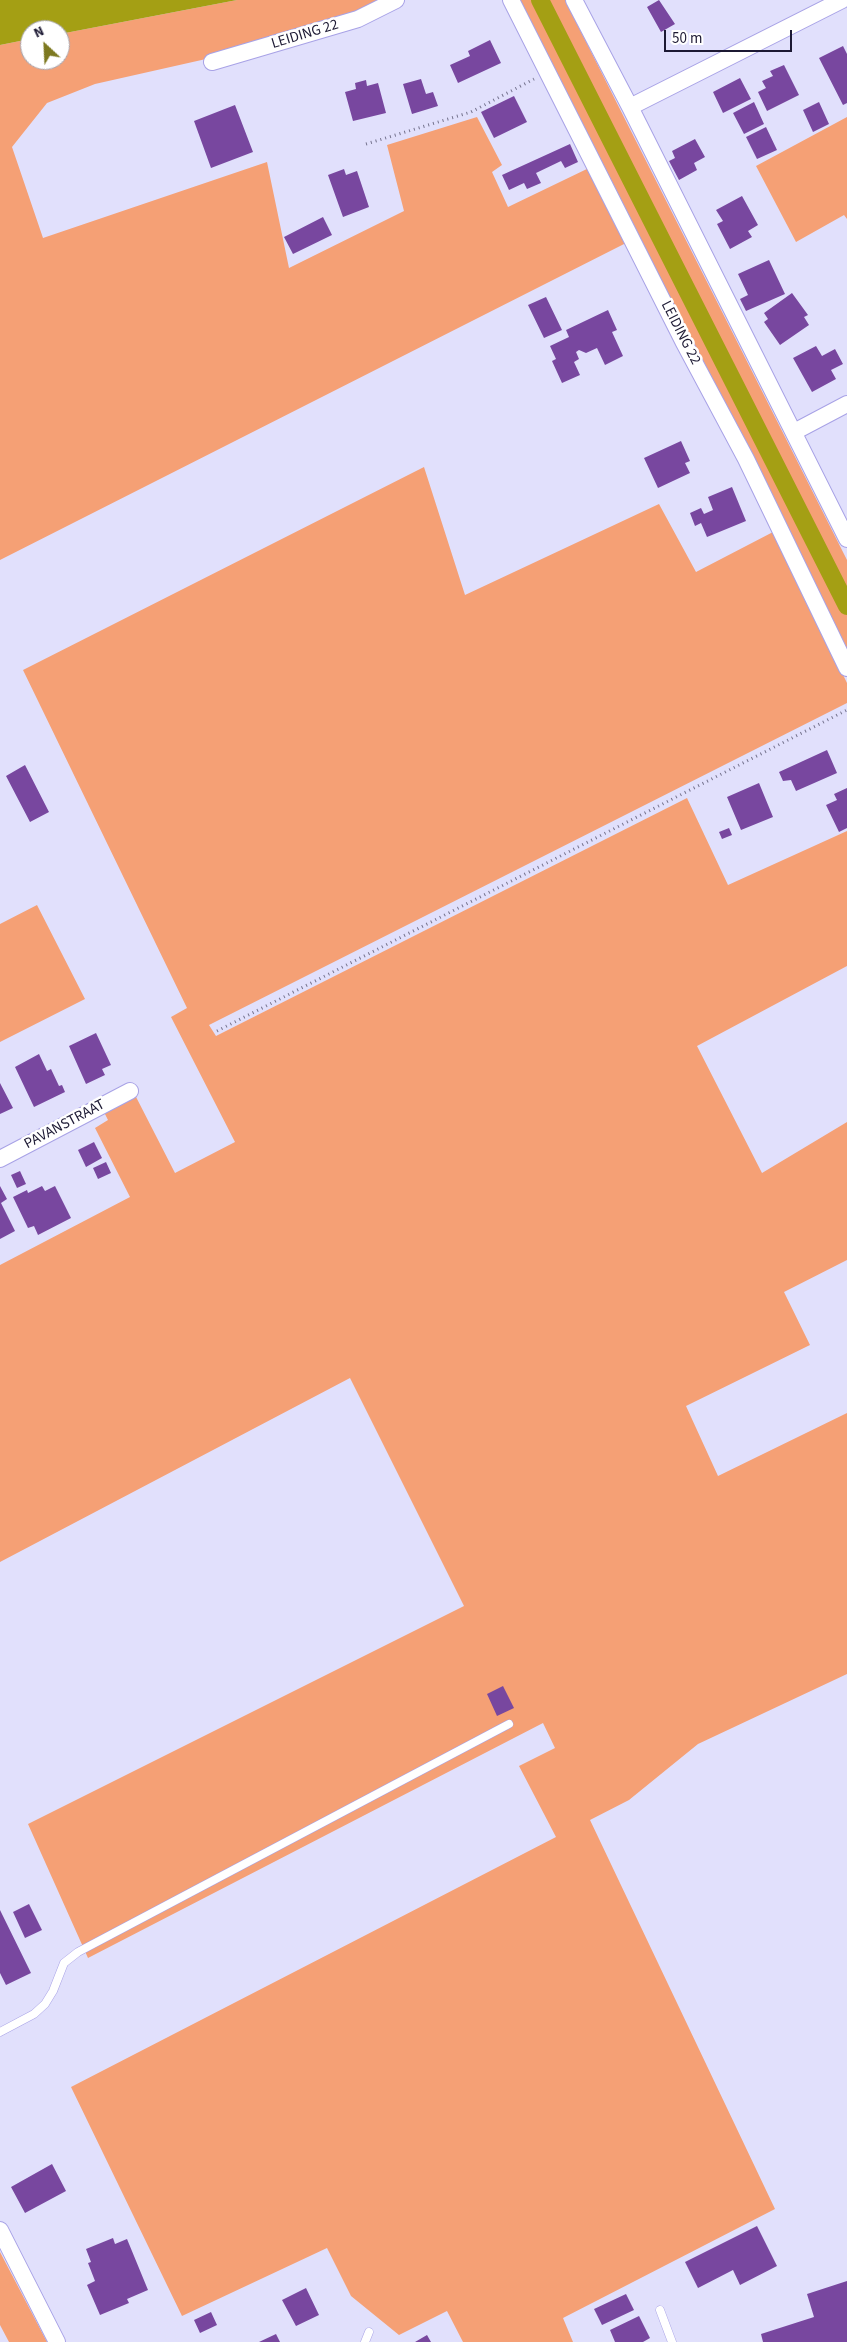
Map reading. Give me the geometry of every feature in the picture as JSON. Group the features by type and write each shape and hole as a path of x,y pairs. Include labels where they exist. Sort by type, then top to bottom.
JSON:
{"street":[{"name":"LEIDING 22","path":"212,62 358,19 396,0"},
{"name":"LEIDING 22","path":"511,0 683,341 750,468 847,668"},
{"path":"574,0 630,106 847,539"},
{"path":"630,106 842,0"},
{"path":"794,432 847,404"},
{"name":"PAVANSTRAAT","path":"0,1159 130,1091"},
{"path":"0,2230 57,2342"}],"lane":[{"path":"0,2032 34,2014 45,2004 53,1991 64,1962 78,1952 509,1724"},
{"path":"660,2310 672,2342"},
{"path":"365,2342 368,2332"}],"path":[{"path":"366,144 471,112 548,72"},
{"path":"217,1031 847,710"}],"shaded area":[{"path":"0,0 237,0 70,32 70,20 20,20 20,41 0,45"},
{"path":"237,0 384,0 355,14 206,59 95,84 47,103 12,147 43,238 267,162 289,268 404,211 387,145 477,117 502,165 492,172 508,207 591,167 628,242 0,560 0,45 20,41 20,70 70,70 70,32"},
{"path":"519,0 565,0 847,560 847,655"},
{"path":"847,117 847,219 844,215 796,242 756,166"},
{"path":"424,467 465,595 659,504 696,572 773,532 847,683 847,703 209,1025 216,1036 687,798 728,885 847,831 847,966 697,1046 762,1173 847,1122 847,1260 784,1292 810,1345 686,1406 718,1476 847,1413 847,1674 698,1744 629,1800 590,1820 775,2209 563,2318 573,2342 463,2342 447,2311 399,2335 351,2296 327,2248 182,2316 71,2087 556,1837 519,1766 555,1748 543,1723 88,1958 28,1824 464,1606 350,1378 0,1562 0,1265 130,1197 95,1128 108,1120 103,1110 134,1093 175,1173 235,1142 171,1017 187,1008 23,670"},
{"path":"37,905 85,999 0,1042 0,924"},
{"path":"0,2252 47,2342 9,2342 0,2325"}],"building":[{"path":"659,0 675,24 661,32 647,7"},
{"path":"490,40 501,63 458,83 450,65 470,56 468,51"},
{"path":"843,46 847,54 847,103 843,105 819,58"},
{"path":"784,65 799,95 767,111 758,92 766,88 762,81 773,76 770,71"},
{"path":"740,78 751,99 723,113 713,92"},
{"path":"421,79 426,94 433,92 438,106 412,114 403,84"},
{"path":"366,80 367,86 378,83 386,113 353,121 345,92 356,89 355,83"},
{"path":"514,96 527,122 494,138 481,112"},
{"path":"754,102 764,124 744,134 733,113"},
{"path":"819,102 829,124 813,132 803,110"},
{"path":"235,105 253,152 211,168 194,121"},
{"path":"766,127 777,150 757,159 746,137"},
{"path":"695,139 705,157 694,163 697,170 679,180 669,161 675,158 672,151"},
{"path":"570,144 578,162 565,168 561,161 536,173 541,183 527,189 524,183 509,190 502,175"},
{"path":"344,169 346,175 357,171 369,207 343,217 328,175"},
{"path":"742,196 758,225 748,231 752,237 730,249 717,224 723,221 716,210"},
{"path":"323,217 332,235 293,254 284,237"},
{"path":"769,260 785,294 746,311 740,299 748,295 738,274"},
{"path":"792,293 808,315 804,317 809,325 780,345 764,322 768,319 764,313"},
{"path":"546,297 562,330 544,338 528,305"},
{"path":"608,310 617,330 612,332 623,356 605,365 597,348 586,353 579,350 576,352 579,359 574,362 580,375 562,383 552,361 556,359 550,346 569,337 566,330"},
{"path":"816,346 822,356 835,349 843,364 831,370 836,379 812,392 793,358"},
{"path":"681,441 690,461 685,463 690,473 658,488 644,458"},
{"path":"732,487 746,521 707,537 701,523 695,526 690,513 701,508 704,514 713,510 708,497"},
{"path":"827,750 837,773 796,791 791,780 783,781 779,772"},
{"path":"25,765 49,812 30,822 6,776"},
{"path":"759,783 773,817 741,830 727,797"},
{"path":"847,788 847,828 839,832 826,805 837,800 834,794"},
{"path":"729,828 732,835 722,839 719,832"},
{"path":"96,1033 111,1065 102,1069 105,1075 86,1084 69,1046"},
{"path":"39,1054 47,1071 51,1069 59,1086 62,1085 65,1092 34,1107 15,1067"},
{"path":"0,1083 13,1108 0,1114"},
{"path":"94,1142 102,1158 86,1167 78,1150"},
{"path":"106,1162 111,1173 98,1179 93,1168"},
{"path":"20,1171 26,1184 17,1188 11,1175"},
{"path":"0,1186 7,1199 1,1203 15,1231 0,1239"},
{"path":"42,1186 45,1191 55,1186 71,1218 38,1235 34,1226 28,1228 13,1197 27,1190 28,1193"},
{"path":"503,1686 514,1708 497,1716 487,1694"},
{"path":"29,1904 42,1930 25,1938 13,1912"},
{"path":"0,1910 31,1973 6,1985 0,1973"},
{"path":"52,2164 66,2191 25,2213 11,2187"},
{"path":"757,2226 777,2266 740,2285 733,2270 698,2288 685,2262"},
{"path":"113,2238 115,2244 127,2239 148,2290 127,2299 129,2303 100,2315 87,2285 95,2281 88,2263 91,2262 86,2249"},
{"path":"847,2281 847,2342 763,2342 761,2334 814,2317 807,2294"},
{"path":"306,2288 319,2315 296,2326 282,2300"},
{"path":"626,2294 634,2310 602,2325 594,2309"},
{"path":"211,2312 217,2325 200,2333 194,2320"},
{"path":"639,2316 650,2338 643,2342 615,2342 610,2330"},
{"path":"276,2334 280,2342 259,2342"},
{"path":"427,2335 431,2342 415,2342"}],"waterway":[{"path":"540,0 847,606"}]}
